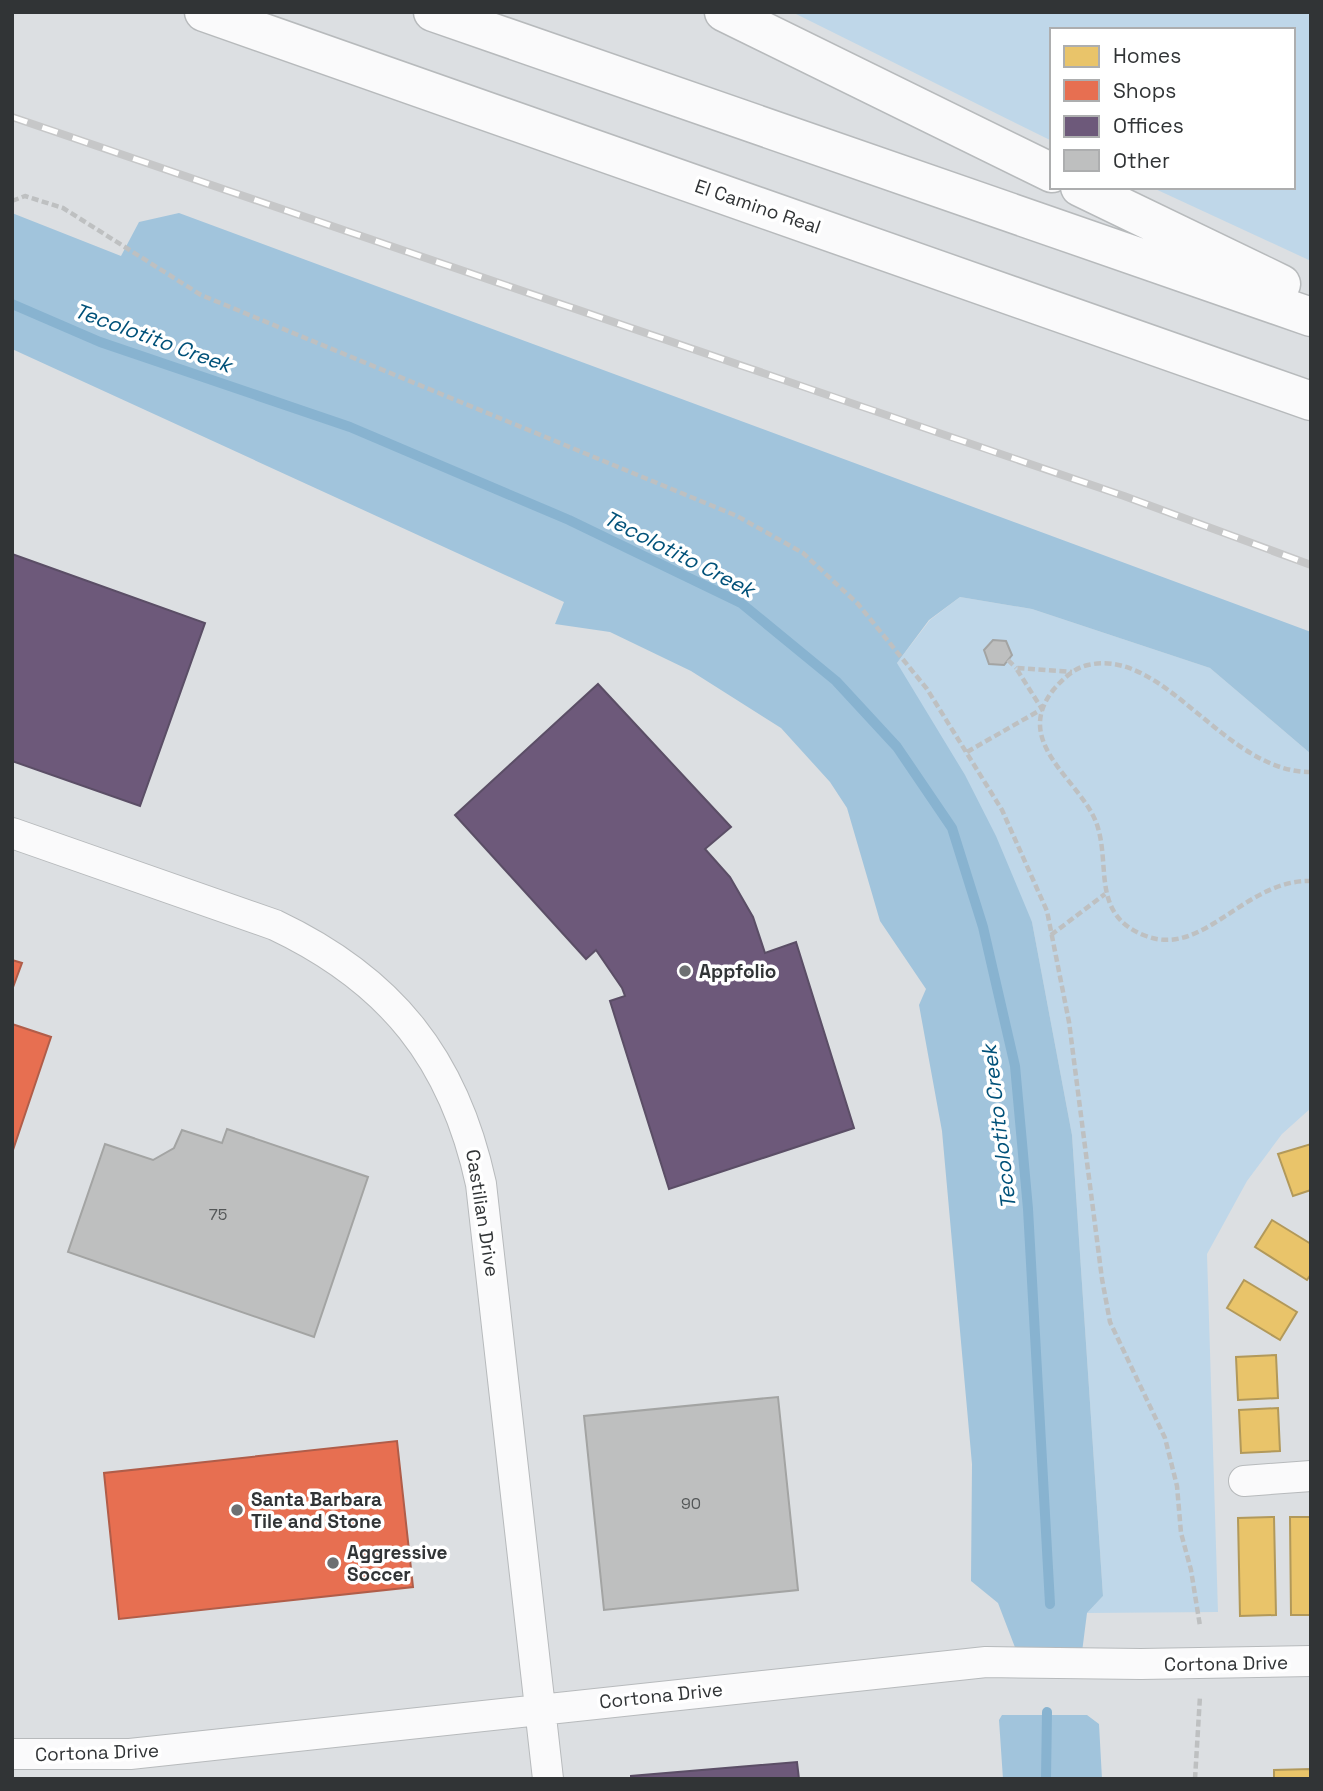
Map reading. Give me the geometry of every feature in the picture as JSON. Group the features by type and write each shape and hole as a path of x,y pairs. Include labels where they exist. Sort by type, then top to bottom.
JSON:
{"highway":[{"name":"El Camino Real","path":"205,12 1311,401"},
{"path":"433,12 1311,317"},
{"path":"724,12 1050,172"},
{"path":"1084,189 1311,299"}],"street":[{"name":"Castilian Drive","path":"12,832 275,925 306,940 343,961 373,986 406,1021 432,1056 464,1118 481,1184 548,1779"},
{"path":"1244,1481 1311,1476"},
{"name":"Cortona Drive","path":"12,1754 130,1754 986,1662 1141,1664 1311,1661"}],"path":[{"path":"12,201 25,196 63,208 201,295 737,516 803,553 858,604 927,689 967,752 1002,810 1047,911 1069,1022 1102,1279 1110,1322 1165,1438 1177,1486 1181,1533 1191,1570 1200,1626"},
{"path":"1009,660 1042,709 1044,746 1054,765 1089,806 1102,841 1105,894 1129,927 1147,937 1164,940 1187,938 1206,930 1251,898 1282,883 1311,881"},
{"path":"967,752 1042,709 1053,690 1072,672 1088,665 1111,664 1137,672 1176,694 1245,752 1269,765 1311,772"},
{"path":"1016,668 1072,672"},
{"path":"1051,935 1105,894"},
{"path":"1195,1779 1200,1696"}],"shaded area":[{"path":"792,12 1311,12 1311,261 1155,189 1295,189 1295,28 1050,28 1050,140"},
{"path":"12,213 121,256 139,222 179,213 1311,632 1311,754 1210,668 1032,609 960,597 929,620 897,663 965,775 996,836 1032,922 1072,1135 1103,1596 1087,1613 1082,1652 1016,1650 998,1603 971,1581 972,1464 942,1131 919,1005 926,989 880,921 847,808 830,782 781,728 691,671 610,632 555,624 564,602 12,349"},
{"path":"960,597 1032,609 1210,668 1311,754 1311,1108 1282,1134 1247,1181 1207,1254 1218,1612 1087,1613 1103,1596 1072,1135 1032,922 897,663 930,620"},
{"path":"1002,1715 1087,1715 1099,1724 1102,1779 1003,1779 999,1720"}],"building: Homes":[{"path":"1311,1144 1311,1190 1293,1196 1278,1154"},
{"path":"1272,1220 1311,1244 1311,1274 1307,1280 1255,1247"},
{"path":"1244,1280 1297,1312 1280,1340 1227,1308"},
{"path":"1276,1355 1278,1398 1238,1400 1236,1357"},
{"path":"1278,1408 1280,1451 1241,1453 1239,1410"},
{"path":"1274,1517 1276,1615 1240,1616 1238,1518"},
{"path":"1290,1517 1311,1517 1311,1615 1291,1615"},
{"path":"1311,1769 1311,1779 1274,1779 1274,1770"}],"building: Shops":[{"path":"12,960 22,963 12,990"},
{"path":"12,1024 51,1037 12,1153"},
{"path":"397,1441 413,1587 119,1619 104,1473"}],"building: Offices":[{"path":"12,554 205,623 140,806 12,761"},
{"path":"598,684 731,827 705,849 730,877 753,917 765,953 796,942 854,1128 669,1189 610,1001 625,996 622,988 596,950 586,959 455,815"},
{"path":"797,1762 799,1779 631,1779 631,1776"}],"building: Other":[{"path":"993,640 1006,641 1012,655 1004,665 989,664 984,650"},
{"path":"227,1129 368,1177 314,1337 68,1252 105,1144 153,1160 174,1148 182,1130 222,1143"},
{"path":"778,1397 798,1590 604,1610 584,1416"}],"waterway":[{"name":"Tecolotito Creek","path":"12,304 100,342 350,427 569,520 741,603 836,681 897,747 952,828 983,927 1015,1066 1028,1209 1050,1604"},
{"name":"Tecolotito Creek","path":"1046,1779 1047,1712"}],"railway":[{"path":"12,117 1124,496 1311,565"}],"place":[{"name":"Appfolio","path":"685,971"},
{"name":"Santa Barbara Tile and Stone","path":"237,1510"},
{"name":"Aggressive Soccer","path":"333,1563"}]}
